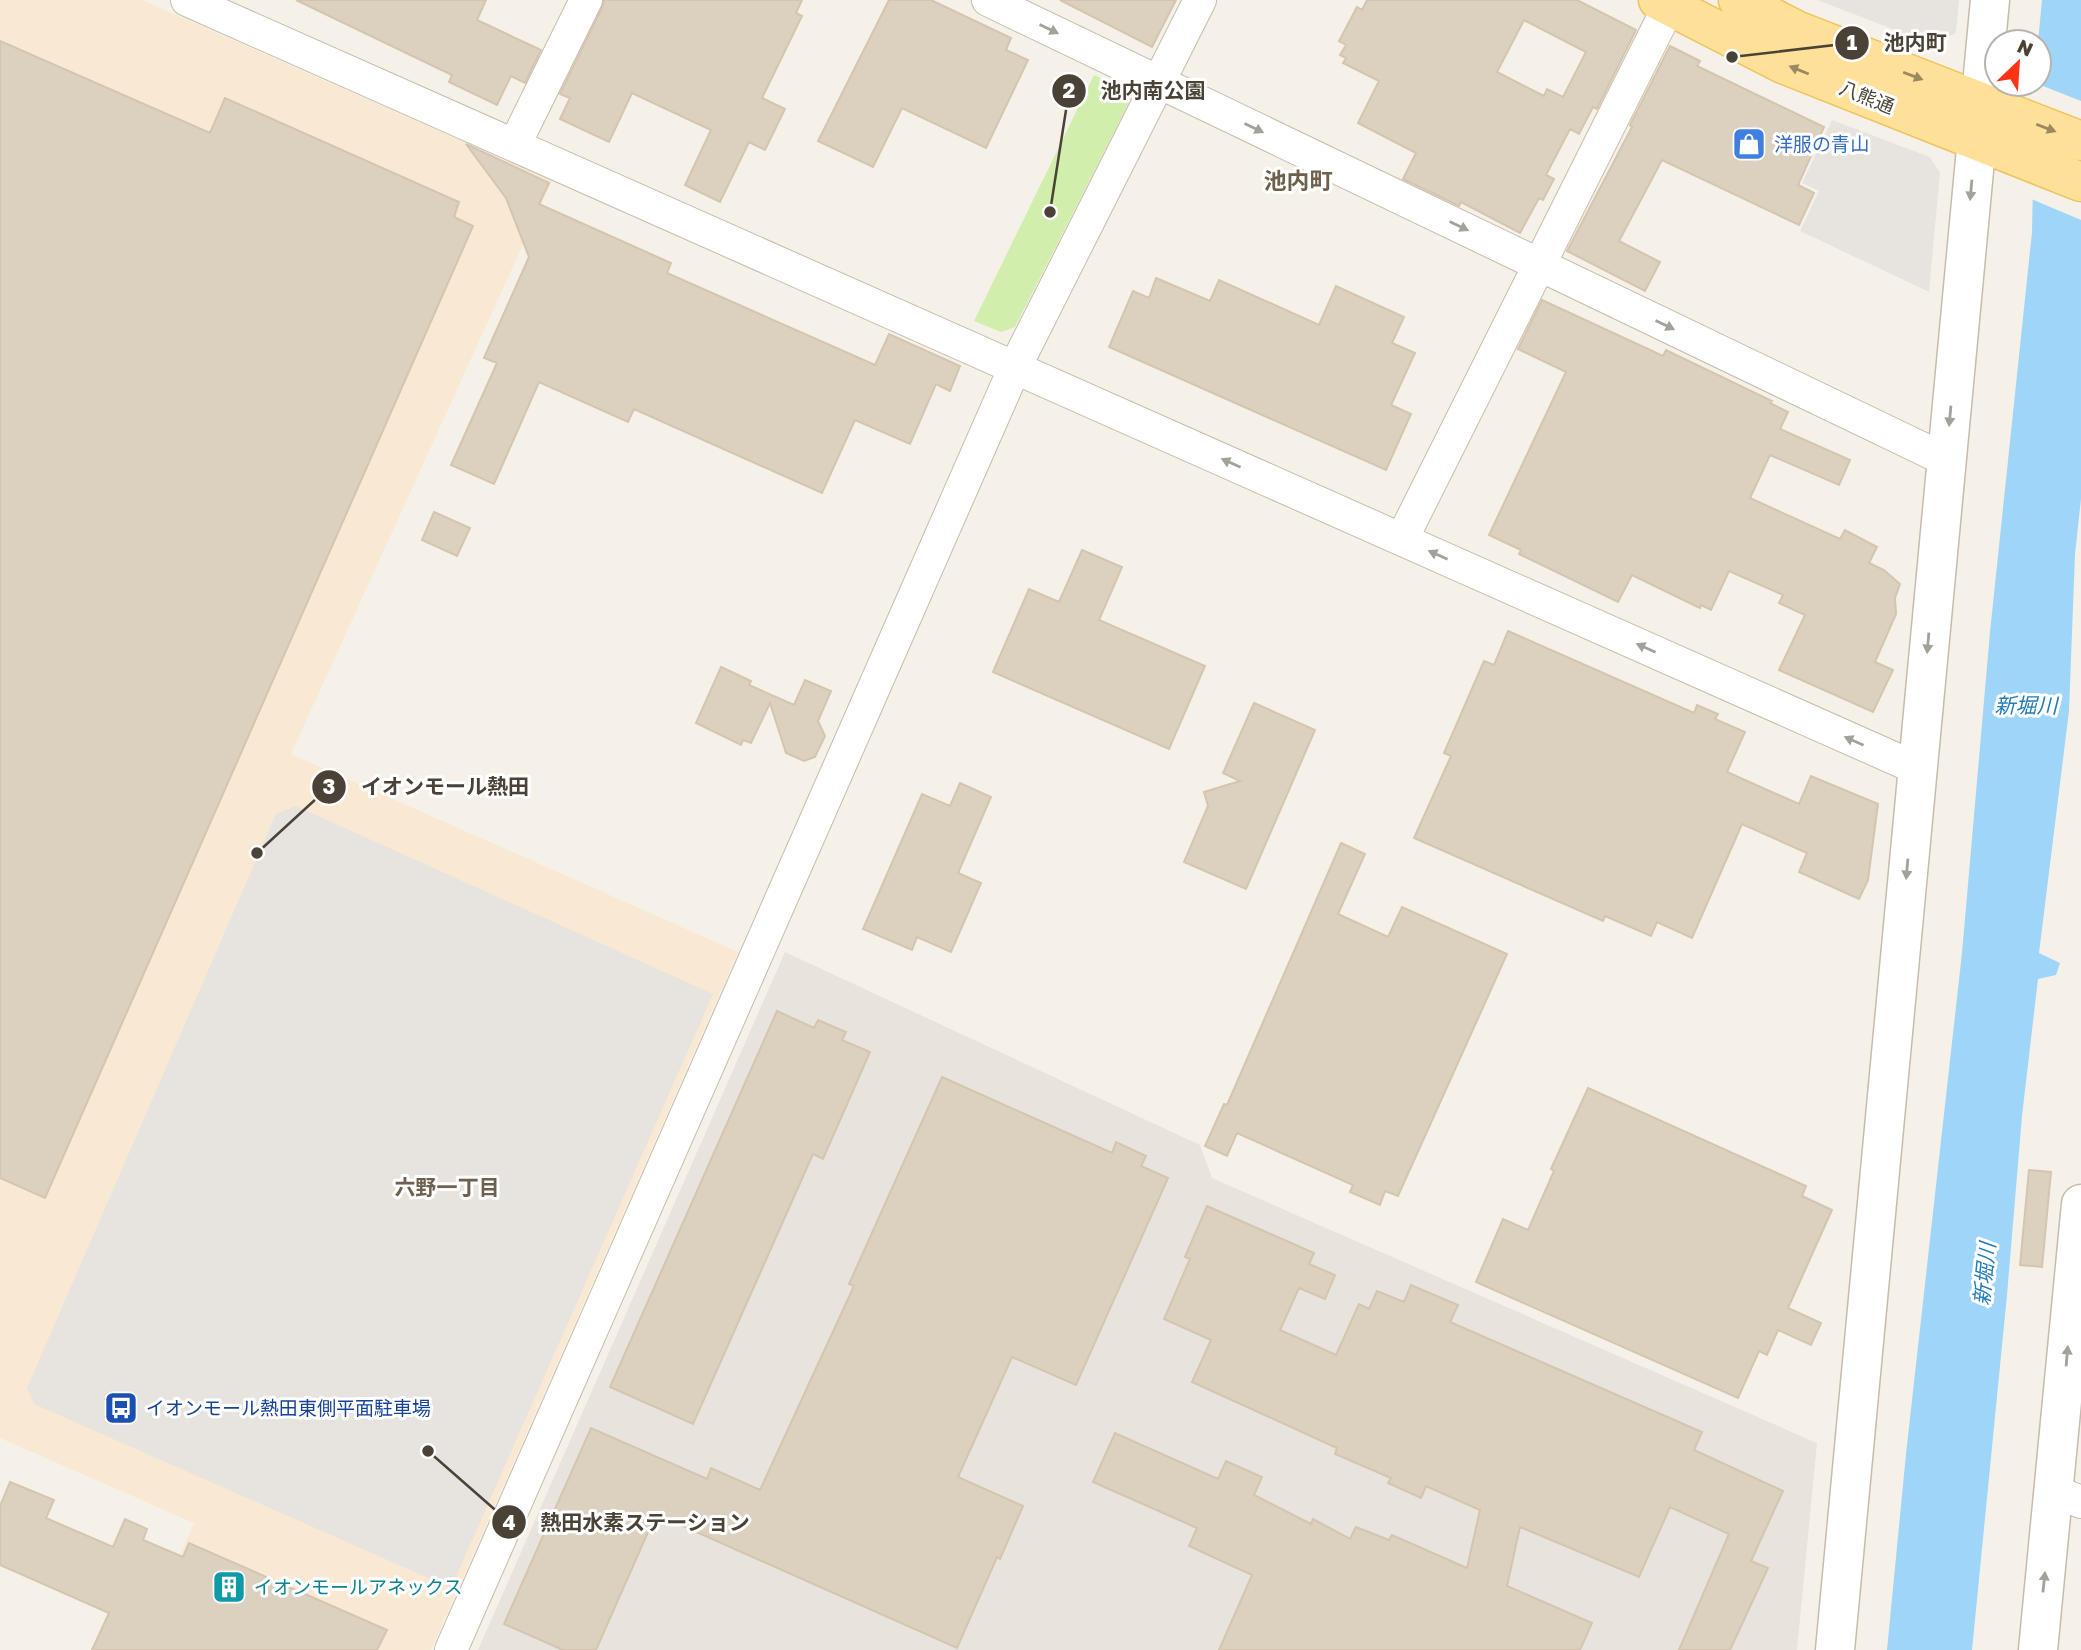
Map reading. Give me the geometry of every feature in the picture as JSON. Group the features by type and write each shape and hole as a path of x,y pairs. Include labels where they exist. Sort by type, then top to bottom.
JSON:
{"main road":[{"name":"八熊通","path":"1738,0 1796,30 2081,141"},
{"name":"八熊通","path":"1663,3 1783,64 2081,182"}],"street":[{"path":"187,0 1916,768"},
{"path":"514,144 586,0"},
{"path":"988,0 1946,460"},
{"path":"451,1650 1015,367 1200,0"},
{"path":"1835,1650 1946,460 1996,108 1990,0"},
{"path":"1402,539 1539,265 1663,3"},
{"path":"2038,1650 2067,1497 2081,1204"}],"shaded area":[{"path":"0,0 142,0 552,181 291,754 738,952 431,1650 139,1650 194,1523 0,1438"},
{"path":"1817,0 1959,0 1956,33 1934,45"},
{"path":"1832,120 1930,157 1940,173 1929,292 1800,231 1819,191 1802,183"},
{"path":"296,806 713,994 451,1588 34,1404 27,1388 276,814"},
{"path":"785,952 1200,1145 1212,1178 1817,1443 1797,1650 478,1650"}],"green space":[{"path":"1094,75 1126,90 1129,103 1015,327 1001,332 974,321"}],"water":[{"name":"新堀川","path":"2042,0 2081,0 2081,499 2075,554 2069,711 2039,953 2060,963 2056,975 2038,979 2022,1116 1972,1650 1887,1650 1962,953 1990,632 2032,232 2035,98 2053,98 2053,28 2039,28"}],"pier":[{"path":"2053,90 2081,101 2081,220 2029,198 2031,98 2053,98"}],"building":[{"path":"296,0 486,0 477,20 541,50 525,83 511,76 497,105 449,82 452,75"},
{"path":"604,0 802,0 796,13 802,16 762,98 785,109 765,150 749,142 720,202 685,185 711,130 632,93 609,142 560,119 570,98 560,94"},
{"path":"889,0 931,0 1011,38 1006,50 1028,60 986,148 902,108 873,167 818,141"},
{"path":"1060,0 1176,0 1152,47"},
{"path":"1367,0 1577,0 1636,30 1597,109 1593,107 1579,134 1570,129 1546,175 1554,179 1543,200 1539,198 1520,233 1461,202 1459,206 1403,179 1416,153 1358,123 1379,81 1343,63 1346,58 1340,55 1346,45 1339,41 1357,7 1362,10","holes":["1524,20 1586,52 1563,97 1547,89 1544,96 1497,72"]},
{"path":"0,41 210,133 225,98 459,202 454,217 473,226 45,1198 0,1178"},
{"path":"1670,46 1700,61 1697,66 1824,127 1798,185 1814,193 1799,225 1662,160 1619,241 1660,262 1645,291 1567,251 1632,127 1630,125"},
{"path":"466,144 549,183 539,204 671,263 667,273 875,365 889,334 960,366 950,391 936,384 910,444 855,420 822,493 634,409 628,422 539,382 494,484 451,465 497,363 484,358 529,257 506,198"},
{"path":"1156,278 1210,301 1219,280 1319,325 1336,286 1404,317 1392,343 1415,353 1391,405 1411,414 1386,470 1109,347 1133,291 1149,298"},
{"path":"1542,300 1663,356 1666,350 1772,401 1770,403 1788,412 1780,429 1850,460 1839,485 1770,455 1750,498 1840,539 1845,530 1877,547 1869,563 1884,570 1900,584 1895,598 1896,614 1875,662 1893,670 1873,712 1779,670 1805,615 1779,603 1783,595 1729,571 1711,610 1701,605 1700,608 1632,575 1618,602 1519,554 1521,550 1489,535 1566,372 1518,349"},
{"path":"434,512 470,528 457,556 422,540"},
{"path":"1082,550 1122,567 1099,620 1205,666 1169,749 993,672 1029,589 1059,602"},
{"path":"1508,631 1694,713 1697,705 1718,714 1715,719 1745,732 1727,772 1799,804 1811,776 1878,804 1868,880 1859,899 1799,872 1807,853 1742,824 1692,938 1657,922 1651,936 1605,916 1603,921 1414,838 1451,756 1444,753 1484,661 1494,665"},
{"path":"721,667 751,681 749,685 794,705 805,680 831,691 818,721 825,736 815,757 804,761 786,753 770,703 751,743 743,740 741,745 696,723"},
{"path":"1254,703 1315,730 1246,889 1184,862 1208,806 1204,792 1240,781 1223,773"},
{"path":"960,783 991,797 958,873 981,883 951,952 917,937 912,950 863,929 922,794 950,806"},
{"path":"1341,843 1365,854 1338,914 1388,937 1402,907 1507,954 1398,1196 1385,1191 1380,1205 1350,1192 1353,1185 1237,1133 1227,1156 1205,1146 1224,1104 1227,1105"},
{"path":"777,1011 814,1028 818,1020 846,1032 842,1040 870,1052 823,1159 813,1154 693,1424 610,1387"},
{"path":"942,1077 1112,1153 1116,1142 1146,1156 1141,1166 1168,1178 1076,1385 1012,1357 958,1477 1023,1506 957,1648 656,1514 596,1650 563,1650 504,1624 591,1428 707,1479 711,1468 760,1490 854,1286 849,1284"},
{"path":"1588,1088 1806,1186 1802,1196 1832,1210 1788,1308 1821,1323 1811,1345 1778,1330 1767,1355 1759,1351 1738,1398 1476,1282 1503,1219 1528,1230 1554,1171 1551,1169"},
{"path":"2029,1170 2051,1172 2042,1267 2020,1265"},
{"path":"1207,1206 1314,1253 1309,1264 1335,1275 1325,1299 1299,1288 1280,1330 1336,1355 1359,1304 1369,1309 1377,1291 1404,1302 1411,1285 1458,1305 1450,1322 1702,1432 1694,1450 1783,1491 1751,1561 1768,1568 1730,1650 1679,1650 1729,1534 1670,1507 1639,1577 1520,1527 1507,1586 1592,1623 1580,1650 1219,1650 1252,1575 1189,1546 1197,1528 1093,1482 1115,1433 1218,1479 1226,1461 1262,1477 1254,1495 1311,1524 1313,1519 1350,1539 1356,1527 1389,1540 1392,1535 1467,1568 1480,1510 1426,1486 1421,1498 1388,1483 1391,1478 1335,1454 1337,1448 1192,1382 1211,1340 1164,1319 1190,1259 1185,1257"},
{"path":"10,1482 54,1500 46,1518 113,1547 125,1519 147,1529 143,1540 183,1557 189,1543 387,1630 377,1650 92,1650 109,1613 0,1565 0,1506"}],"place":[{"name":"池内町","path":"1732,57"},
{"name":"洋服の青山","path":"1749,144"},
{"name":"池内南公園","path":"1050,212"},
{"name":"イオンモール熱田","path":"257,853"},
{"name":"イオンモール熱田東側平面駐車場","path":"121,1408"},
{"name":"熱田水素ステーション","path":"428,1451"},
{"name":"イオンモールアネックス","path":"229,1587"}],"district":[{"name":"池内町","path":"1298,181"},
{"name":"六野一丁目","path":"447,1188"}]}
